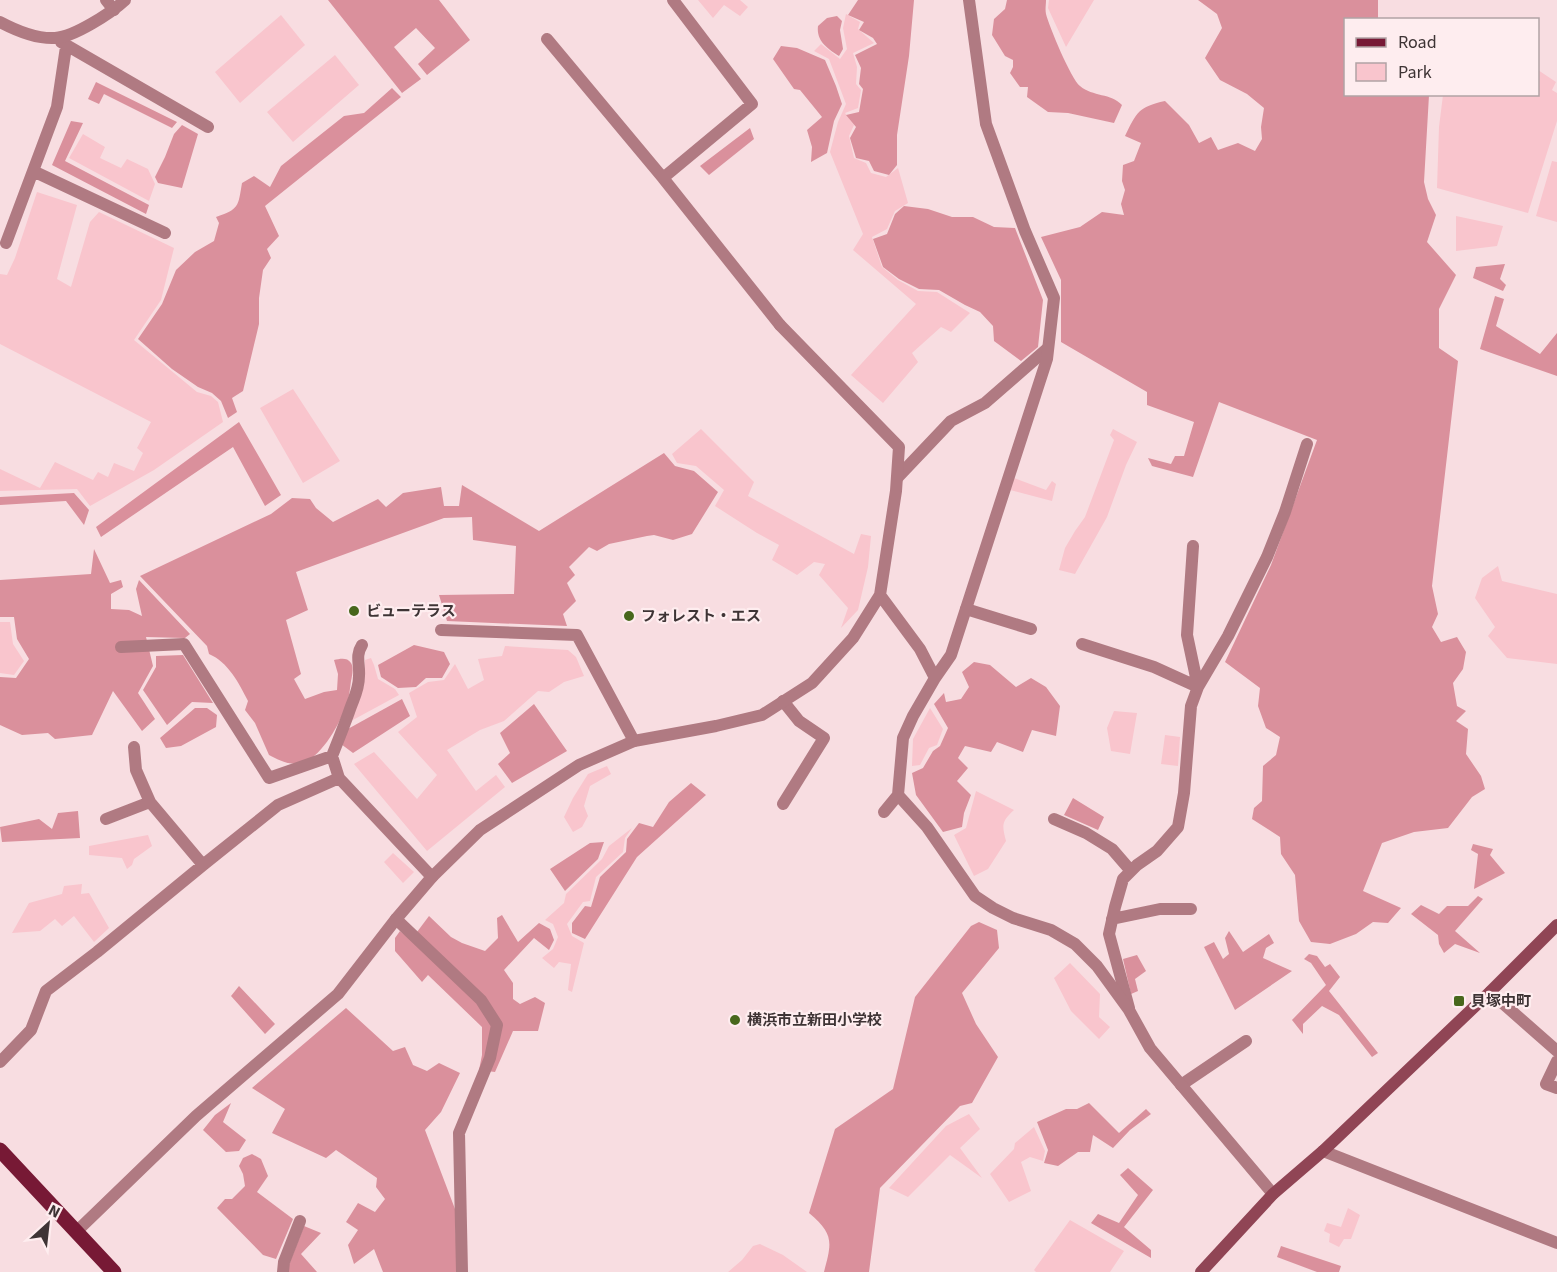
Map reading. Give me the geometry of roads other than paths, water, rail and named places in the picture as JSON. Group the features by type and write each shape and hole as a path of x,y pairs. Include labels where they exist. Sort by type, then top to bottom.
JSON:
{"main road":[{"path":"0,1150 114,1272"}],"street":[{"path":"106,0 114,10"},
{"path":"1,25 55,38 98,20 125,0"},
{"path":"663,178 752,104 673,0"},
{"path":"884,812 898,795 903,738 913,716 951,655 1047,359 1054,298 1025,231 986,124 969,0"},
{"path":"55,38 66,47 208,127"},
{"path":"77,1231 196,1116 338,994 432,877 480,830 579,765 634,741 762,715 812,683 853,638 880,595 896,491 899,447 780,325 663,178 547,39"},
{"path":"6,243 57,107 66,47"},
{"path":"33,171 165,233"},
{"path":"897,478 951,421 985,403 1048,348"},
{"path":"1129,1010 1109,934 1123,879 1157,851 1178,827 1184,794 1191,706 1198,687 1228,636 1267,557 1285,512 1307,444"},
{"path":"1193,546 1187,635 1198,687"},
{"path":"880,595 920,649 935,678"},
{"path":"966,609 1031,629"},
{"path":"441,630 577,635 634,741"},
{"path":"121,647 184,644 269,778 332,756"},
{"path":"1082,644 1154,667 1198,687"},
{"path":"362,645 358,651 359,675 356,697 332,756 339,777 432,877"},
{"path":"783,701 799,721 824,738 783,804"},
{"path":"134,747 136,770 150,801 203,865"},
{"path":"0,1062 31,1030 46,991 278,805 339,777"},
{"path":"898,795 927,827 975,896 1013,918 1051,930 1075,944 1097,966 1129,1010 1150,1048 1273,1194"},
{"path":"105,819 150,801"},
{"path":"1054,819 1086,833 1112,849 1131,871"},
{"path":"1112,919 1160,909 1191,909"},
{"path":"396,919 481,1000 497,1025 490,1058 459,1133 462,1272"},
{"path":"1202,1272 1273,1194 1323,1151 1557,925"},
{"path":"1490,992 1557,1051"},
{"path":"1181,1085 1246,1041"},
{"path":"1557,1061 1546,1084 1557,1088"},
{"path":"1323,1151 1557,1243"},
{"path":"283,1272 284,1262 300,1221"}],"place":[{"name":"ビューテラス","path":"354,611"},
{"name":"フォレスト・エス","path":"629,616"},
{"name":"貝塚中町","path":"1459,1001"},
{"name":"横浜市立新田小学校","path":"735,1020"}]}
